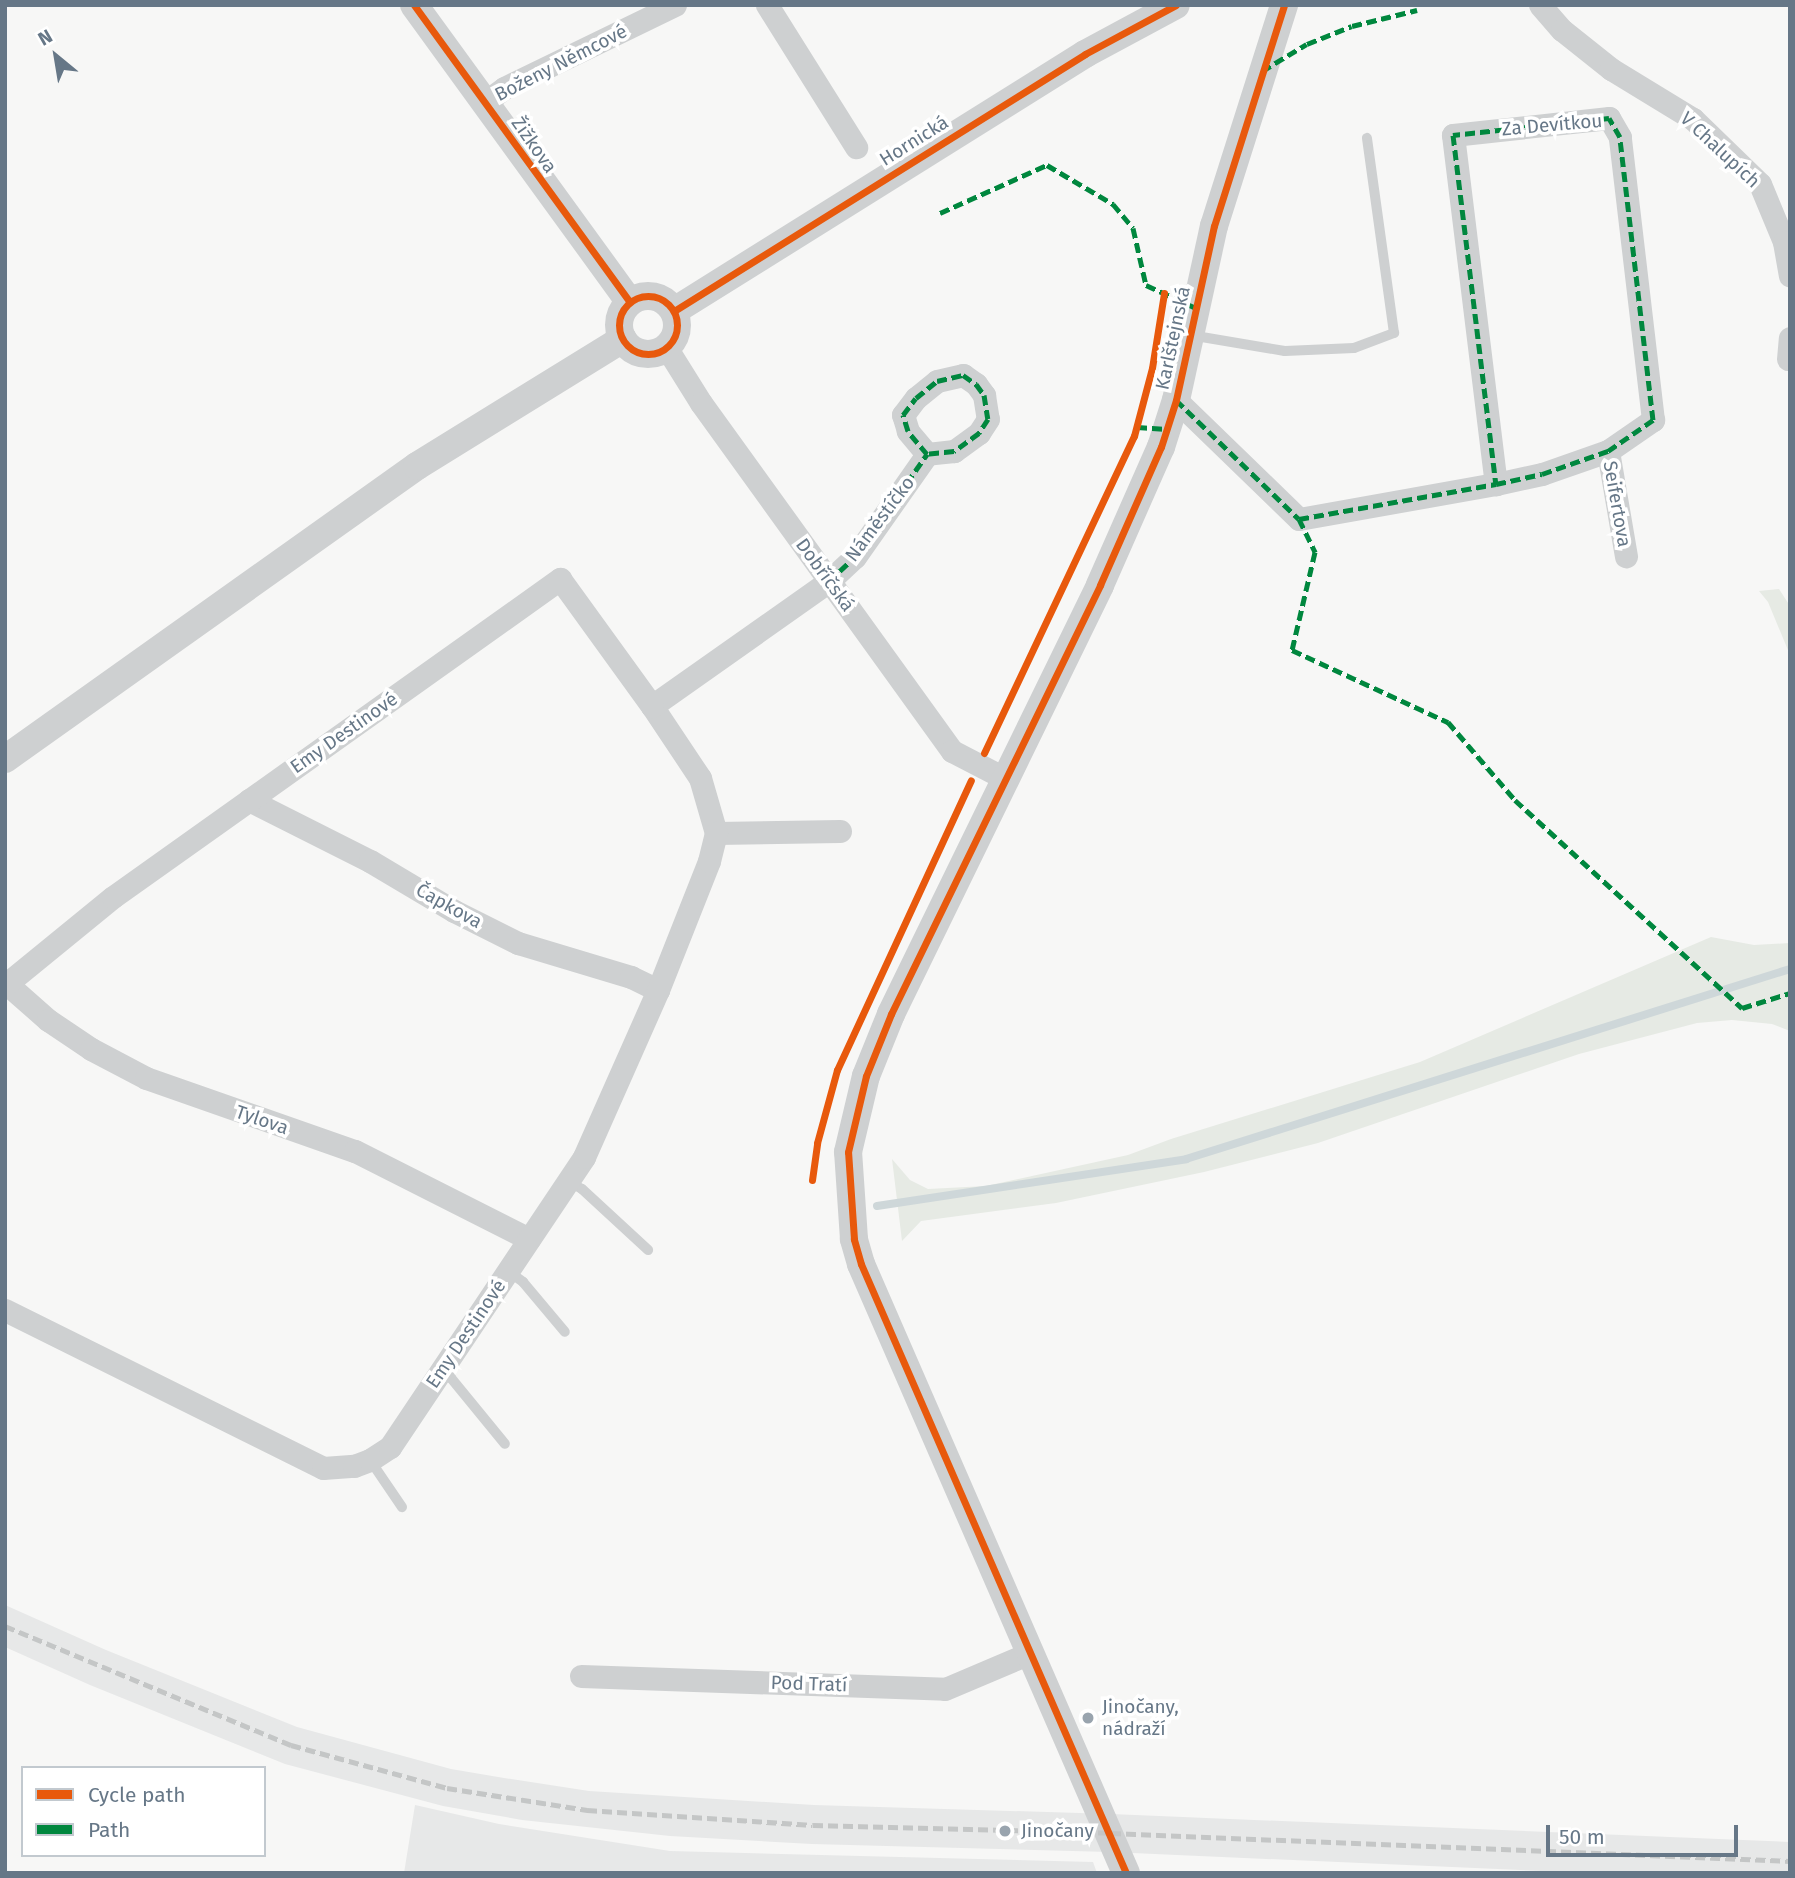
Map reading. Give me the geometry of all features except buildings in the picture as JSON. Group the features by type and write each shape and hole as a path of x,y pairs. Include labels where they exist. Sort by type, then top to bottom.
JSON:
{"street":[{"name":"Žižkova","path":"414,5 630,302"},
{"name":"Boženy Němcové","path":"485,102 504,88 675,5"},
{"path":"767,5 856,147"},
{"name":"Hornická","path":"674,311 1084,54 1176,5"},
{"name":"Karlštejnská","path":"1126,1873 861,1264 853,1239 848,1152 866,1076 891,1014 1100,584 1161,447 1176,400 1214,226 1284,5"},
{"name":"V Chalupích","path":"1540,5 1562,30 1611,69 1693,118 1760,184 1784,242 1790,275"},
{"name":"Za Devítkou","path":"1176,400 1299,519 1496,484 1542,474 1608,451 1653,420 1620,137 1609,118 1453,135 1496,484"},
{"path":"649,296 667,303 674,311 677,330 666,347 658,352 638,352 623,339 620,320 630,302 649,296"},
{"path":"5,759 417,466 623,339"},
{"name":"Dobříčská","path":"666,347 701,403 952,751 1006,779"},
{"name":"Seifertova","path":"1608,451 1626,556"},
{"name":"Náměstíčko","path":"829,581 855,557 927,454"},
{"name":"Emy Destinové","path":"5,1310 323,1468 354,1466 370,1460 390,1447 584,1157 658,990 709,861 716,833 700,778 561,579 113,897 6,985"},
{"path":"652,706 829,581"},
{"name":"Čapkova","path":"249,800 518,943 631,977 658,990"},
{"path":"716,833 840,831"},
{"name":"Tylova","path":"6,985 48,1020 91,1049 146,1078 355,1151 529,1239"},
{"name":"Pod Tratí","path":"581,1676 945,1689 1030,1653"}],"lane":[{"path":"1190,335 1286,351 1354,348 1394,333 1367,138"},
{"path":"568,1181 582,1189 648,1250"},
{"path":"508,1271 523,1282 565,1332"},
{"path":"440,1372 451,1378 505,1444"},
{"path":"370,1460 402,1507"}],"shaded area":[{"path":"1779,589 1790,606 1790,655 1768,602 1759,591"},
{"path":"1711,937 1754,945 1790,943 1790,1031 1772,1024 1732,1020 1697,1023 1579,1054 1318,1143 1204,1172 1056,1203 921,1221 902,1241 892,1159 910,1180 928,1189 986,1186 1128,1155 1171,1139 1420,1062"},
{"path":"5,1605 106,1650 297,1727 451,1769 589,1791 814,1805 1111,1814 1790,1842 1790,1873 1586,1873 1110,1852 812,1844 670,1836 522,1820 443,1806 285,1764 90,1685 5,1647"},
{"path":"415,1805 499,1824 670,1851 1093,1862 1097,1873 404,1873"}],"waterway":[{"path":"877,1206 1186,1159 1790,969"}],"railway":[{"path":"5,1626 291,1745 447,1788 587,1810 813,1825 1111,1833 1790,1861"}],"marked path":[{"path":"1262,71 1307,44 1352,26 1417,10"},
{"path":"1176,400 1299,519 1496,484 1542,474 1608,451 1653,420 1620,137 1609,118 1453,135 1496,484"},
{"path":"940,213 1047,165 1113,204 1133,228 1146,285 1196,308"},
{"path":"963,375 976,384 984,395 988,419 979,433 954,451 927,454 908,431 903,415 916,398 937,381 963,375"},
{"path":"1137,427 1167,429"},
{"path":"829,581 855,557 927,454"},
{"path":"1299,519 1315,552 1292,650 1448,722 1515,800 1742,1008 1790,993"}],"cycle path":[{"path":"414,5 630,302"},
{"path":"674,311 1085,54 1176,5"},
{"path":"1126,1873 861,1264 854,1239 848,1152 866,1076 891,1014 1100,585 1161,447 1176,400 1214,226 1284,5"},
{"path":"984,753 1134,436 1152,368 1164,293"},
{"path":"648,296 664,301 672,309 677,325 672,341 664,349 648,354 632,349 624,341 619,325 624,309 632,301 648,296"},
{"path":"812,1180 817,1143 837,1070 971,780"}],"place":[{"name":"Jinočany, nádraží","path":"1088,1718"},
{"name":"Jinočany","path":"1005,1831"}]}
